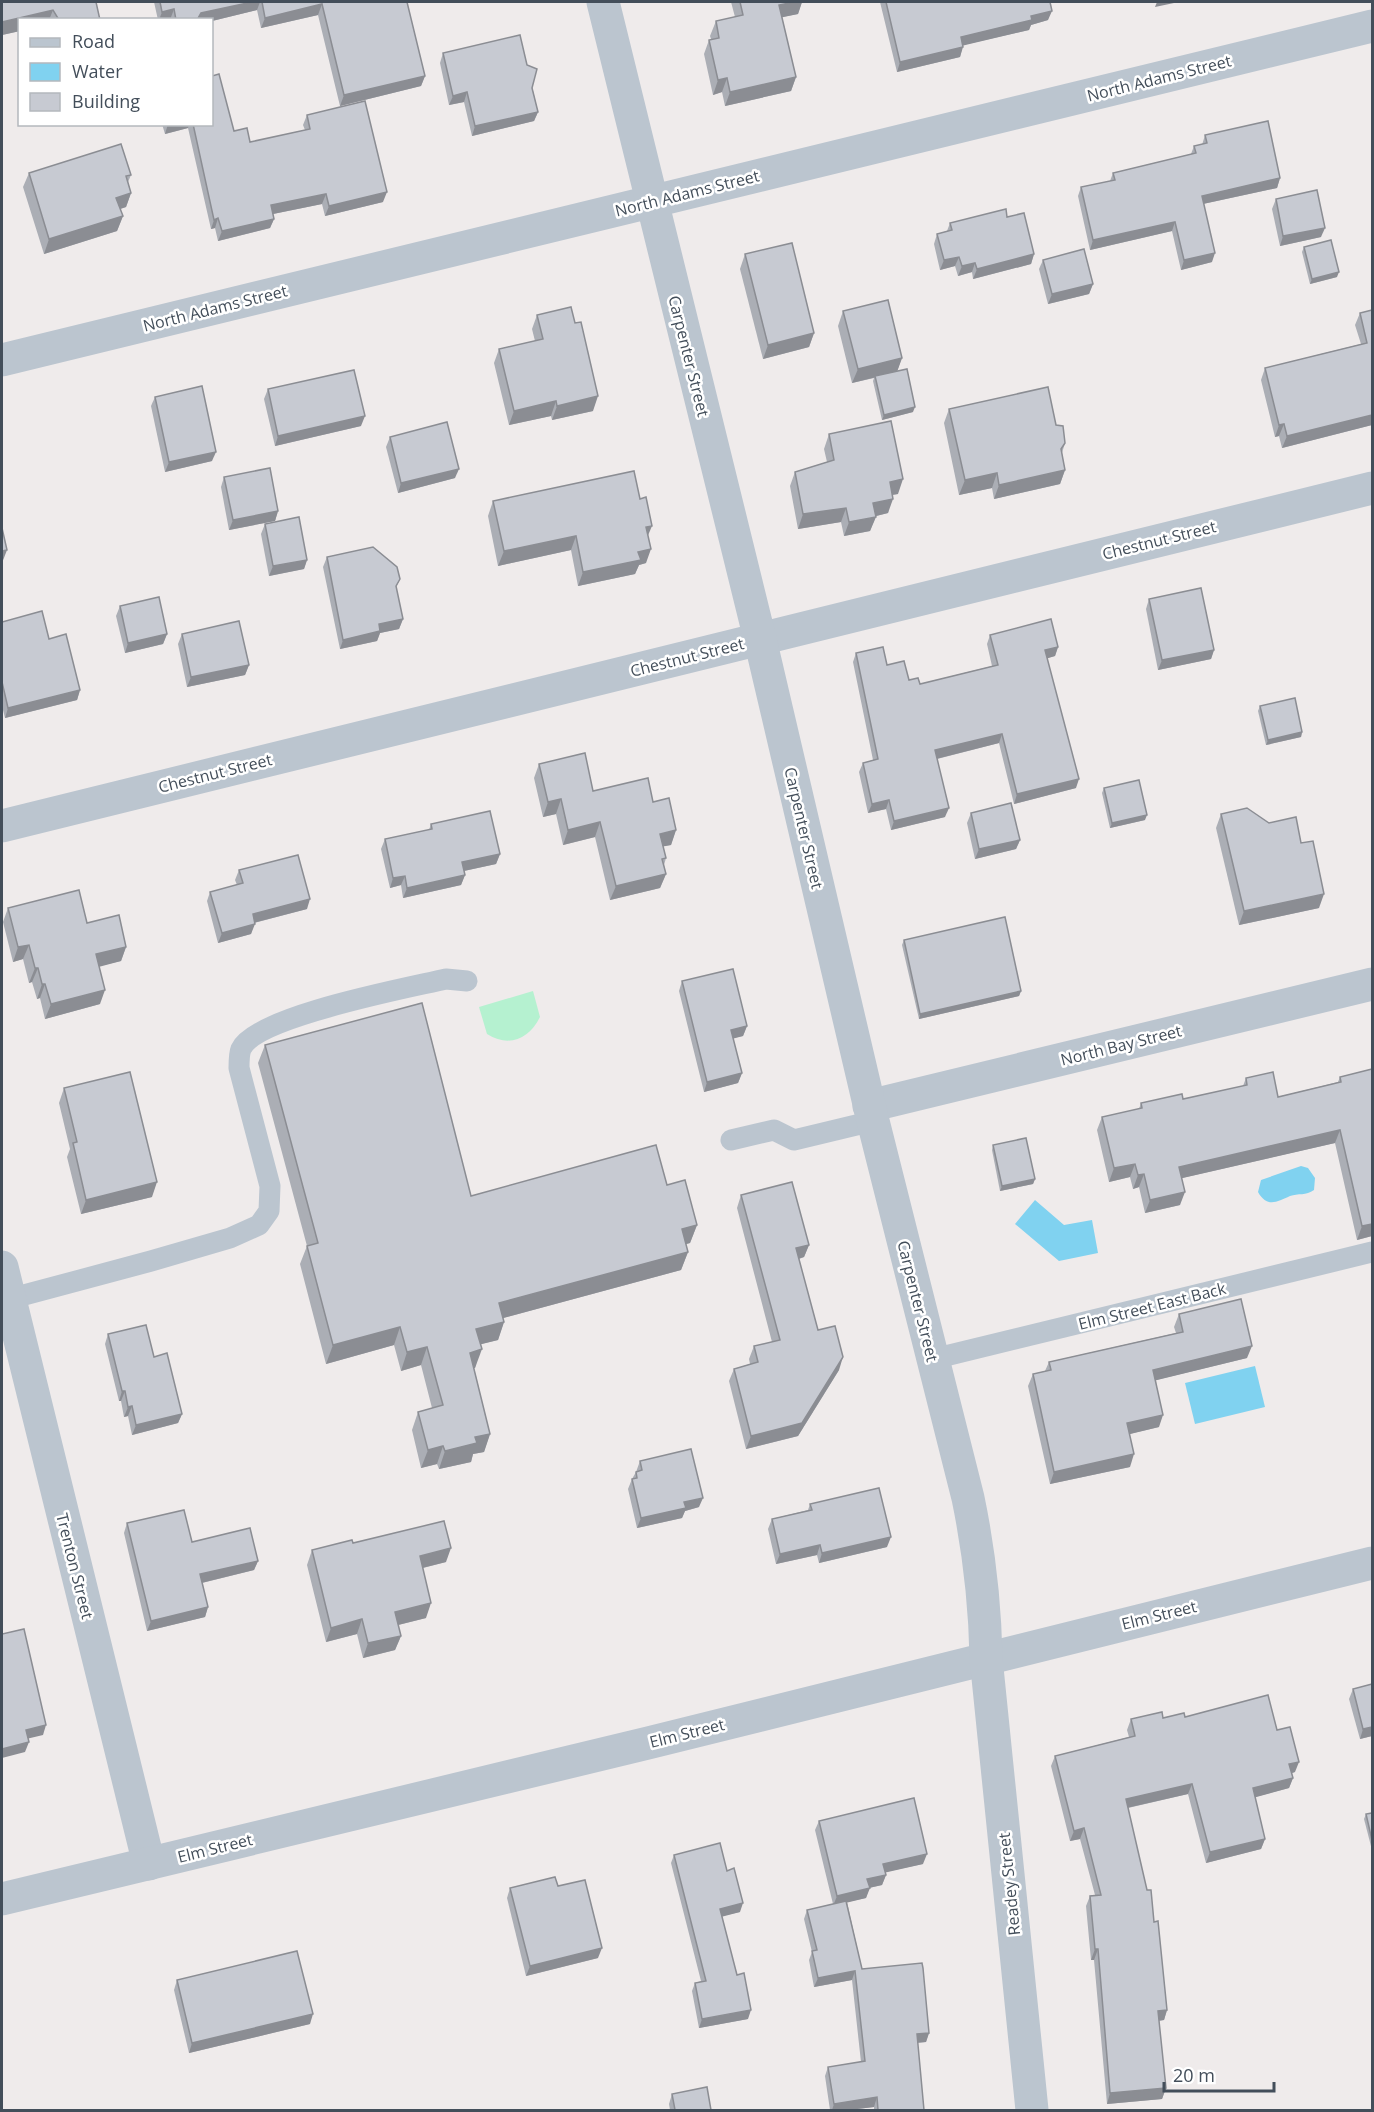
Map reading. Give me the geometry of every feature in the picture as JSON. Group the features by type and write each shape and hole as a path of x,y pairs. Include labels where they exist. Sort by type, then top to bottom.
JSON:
{"street":[{"name":"Carpenter Street","path":"603,2 650,201 760,639 871,1114 979,1552 985,1607 986,1658"},
{"name":"North Adams Street","path":"2,360 1372,26"},
{"name":"Chestnut Street","path":"2,826 1372,488"},
{"name":"North Bay Street","path":"871,1114 1372,984"},
{"name":"Trenton Street","path":"6,1299 150,1864"},
{"name":"Elm Street","path":"2,1899 648,1743 1372,1563"},
{"name":"Readey Street","path":"986,1658 1032,2110"}],"lane":[{"path":"6,1299 230,1238 259,1225 269,1211 270,1186 239,1068 241,1049 257,1033 286,1019 446,979 467,981"},
{"path":"731,1140 774,1130 794,1140 871,1114"},
{"name":"Elm Street East Back","path":"933,1359 1372,1252"}],"green space":[{"path":"533,991 540,1017 530,1031 511,1041 487,1034 479,1007"}],"water":[{"path":"1301,1166 1308,1168 1315,1178 1314,1190 1272,1202 1261,1197 1258,1192 1261,1180"},
{"path":"1035,1200 1064,1225 1092,1220 1098,1253 1059,1261 1015,1224"},
{"path":"1255,1366 1265,1407 1195,1424 1185,1383"}],"building":[{"path":"2,2 96,2 100,18 58,18 53,10 2,22"},
{"path":"160,2 252,2 201,13 198,18 176,18 174,9 162,12"},
{"path":"262,2 407,2 425,76 344,95 322,4 265,18"},
{"path":"740,2 794,2 779,5 796,77 730,92 727,78 718,80 709,40 719,38 716,21 743,15"},
{"path":"886,2 1050,2 1052,11 1031,16 1032,20 961,37 963,47 900,62"},
{"path":"520,35 527,65 537,69 532,88 538,112 475,126 467,92 453,96 443,53"},
{"path":"219,74 234,131 247,128 250,142 310,129 307,115 365,101 387,192 329,206 326,194 271,205 274,219 222,231 218,218 214,220 193,126 213,126 213,76"},
{"path":"1268,121 1280,178 1202,196 1215,253 1184,260 1175,222 1093,240 1081,187 1115,180 1113,173 1196,153 1194,146 1207,143 1205,135"},
{"path":"121,144 131,175 126,176 131,193 116,198 123,216 49,239 29,173"},
{"path":"1317,190 1325,228 1283,236 1276,199"},
{"path":"1006,209 1007,217 1024,213 1034,254 977,269 975,263 962,266 959,257 944,260 937,234 952,230 950,223"},
{"path":"1331,240 1339,272 1312,279 1304,247"},
{"path":"792,243 814,333 768,345 745,254"},
{"path":"1084,249 1093,284 1052,294 1043,260"},
{"path":"888,300 902,358 858,369 843,311"},
{"path":"571,307 575,323 581,322 598,396 557,406 556,401 514,411 499,349 543,339 537,315"},
{"path":"1372,310 1372,415 1287,436 1284,424 1279,425 1265,368 1367,343 1360,313"},
{"path":"907,369 915,407 884,415 875,376"},
{"path":"354,370 365,416 278,436 268,389"},
{"path":"202,386 216,452 169,462 155,397"},
{"path":"1048,387 1056,425 1063,426 1065,443 1061,449 1065,470 999,485 997,473 965,480 949,409"},
{"path":"891,421 903,479 890,482 893,499 873,503 876,517 849,522 846,508 803,514 795,472 834,460 829,434"},
{"path":"447,422 459,469 401,483 390,437"},
{"path":"270,468 278,511 233,520 224,477"},
{"path":"634,471 640,499 646,497 652,526 646,527 651,549 638,552 641,560 583,572 576,536 504,551 493,501"},
{"path":"299,517 307,560 273,566 265,524"},
{"path":"2,528 7,550 2,551"},
{"path":"373,547 397,567 400,579 396,586 403,619 379,624 380,631 343,640 327,557"},
{"path":"1201,588 1214,650 1162,660 1149,599"},
{"path":"159,597 167,634 128,643 120,606"},
{"path":"42,611 49,639 66,634 80,690 8,708 2,682 2,622"},
{"path":"1051,619 1058,647 1045,650 1079,779 1017,794 1002,734 935,750 949,808 894,821 889,800 872,804 863,763 878,759 856,653 883,647 887,665 904,661 909,680 918,678 920,684 998,665 990,635"},
{"path":"239,621 249,665 191,677 182,634"},
{"path":"1295,698 1302,732 1268,740 1260,706"},
{"path":"585,753 593,791 648,778 653,802 669,798 676,830 660,834 666,858 662,859 666,874 616,886 600,822 568,830 561,799 548,802 539,764"},
{"path":"1139,780 1147,815 1112,823 1104,788"},
{"path":"1011,803 1020,840 979,849 971,813"},
{"path":"1247,808 1269,823 1296,817 1301,843 1313,841 1324,894 1244,911 1221,814"},
{"path":"490,811 500,854 462,862 465,875 407,888 405,876 393,878 385,839 432,829 431,824"},
{"path":"298,855 310,899 253,914 255,924 222,933 210,892 243,883 239,870"},
{"path":"79,890 87,923 119,915 126,947 96,954 105,990 51,1004 38,968 35,968 29,945 18,947 8,908"},
{"path":"1005,917 1021,991 920,1014 904,940"},
{"path":"733,969 747,1026 731,1030 742,1073 707,1082 682,981"},
{"path":"422,1003 471,1196 656,1145 667,1185 685,1180 697,1225 682,1229 688,1252 499,1303 504,1322 476,1329 482,1349 470,1353 490,1434 475,1437 477,1443 445,1451 443,1446 428,1450 418,1412 443,1405 427,1347 407,1352 400,1327 333,1345 307,1246 318,1243 265,1045"},
{"path":"1372,1069 1372,1224 1362,1226 1340,1130 1179,1167 1185,1192 1150,1200 1144,1174 1138,1175 1135,1164 1114,1168 1102,1117 1142,1108 1141,1103 1182,1094 1183,1099 1247,1085 1246,1078 1273,1072 1278,1097 1341,1082 1340,1077"},
{"path":"130,1072 157,1182 86,1200 73,1143 77,1142 64,1088"},
{"path":"1026,1138 1035,1179 1002,1186 993,1145"},
{"path":"792,1182 809,1245 796,1248 818,1330 835,1326 843,1357 802,1423 751,1436 734,1369 758,1362 754,1346 780,1340 741,1195"},
{"path":"1241,1299 1252,1346 1153,1370 1163,1415 1127,1423 1134,1454 1054,1472 1033,1374 1051,1370 1049,1362 1183,1332 1179,1314"},
{"path":"146,1325 154,1357 167,1353 182,1414 136,1425 132,1406 128,1407 125,1391 122,1391 108,1334"},
{"path":"691,1449 703,1498 684,1502 686,1508 641,1518 632,1479 637,1478 636,1472 642,1470 640,1461"},
{"path":"879,1488 891,1537 822,1553 820,1545 780,1554 772,1519 812,1510 810,1504"},
{"path":"184,1510 192,1542 250,1528 258,1561 200,1574 208,1607 151,1621 127,1523"},
{"path":"444,1521 451,1548 420,1556 431,1603 395,1612 401,1636 368,1643 362,1619 331,1628 312,1550 352,1540 353,1543"},
{"path":"24,1629 46,1725 26,1730 29,1742 2,1749 2,1634"},
{"path":"1372,1684 1372,1727 1363,1729 1353,1689"},
{"path":"1268,1695 1277,1730 1290,1727 1299,1762 1289,1764 1293,1778 1253,1788 1265,1839 1210,1852 1192,1784 1126,1799 1147,1890 1151,1890 1154,1922 1158,1921 1167,2010 1158,2011 1166,2088 1110,2093 1098,1949 1095,1949 1090,1896 1101,1895 1084,1828 1074,1831 1055,1756 1135,1736 1131,1719 1162,1712 1163,1718 1184,1713 1185,1717"},
{"path":"914,1798 927,1854 883,1864 886,1875 867,1879 870,1888 837,1896 819,1821"},
{"path":"1372,1813 1372,1840 1366,1814"},
{"path":"720,1843 727,1871 734,1868 743,1903 720,1909 737,1975 744,1973 751,2010 702,2019 695,1983 706,1981 674,1855"},
{"path":"555,1877 558,1886 585,1880 602,1948 530,1966 510,1888"},
{"path":"846,1901 862,1969 922,1963 929,2033 917,2034 924,2110 878,2110 877,2097 834,2104 828,2067 865,2061 855,1971 818,1978 812,1951 817,1950 807,1910"},
{"path":"297,1951 313,2014 192,2043 177,1980"},
{"path":"707,2087 711,2110 675,2110 672,2094"}]}
